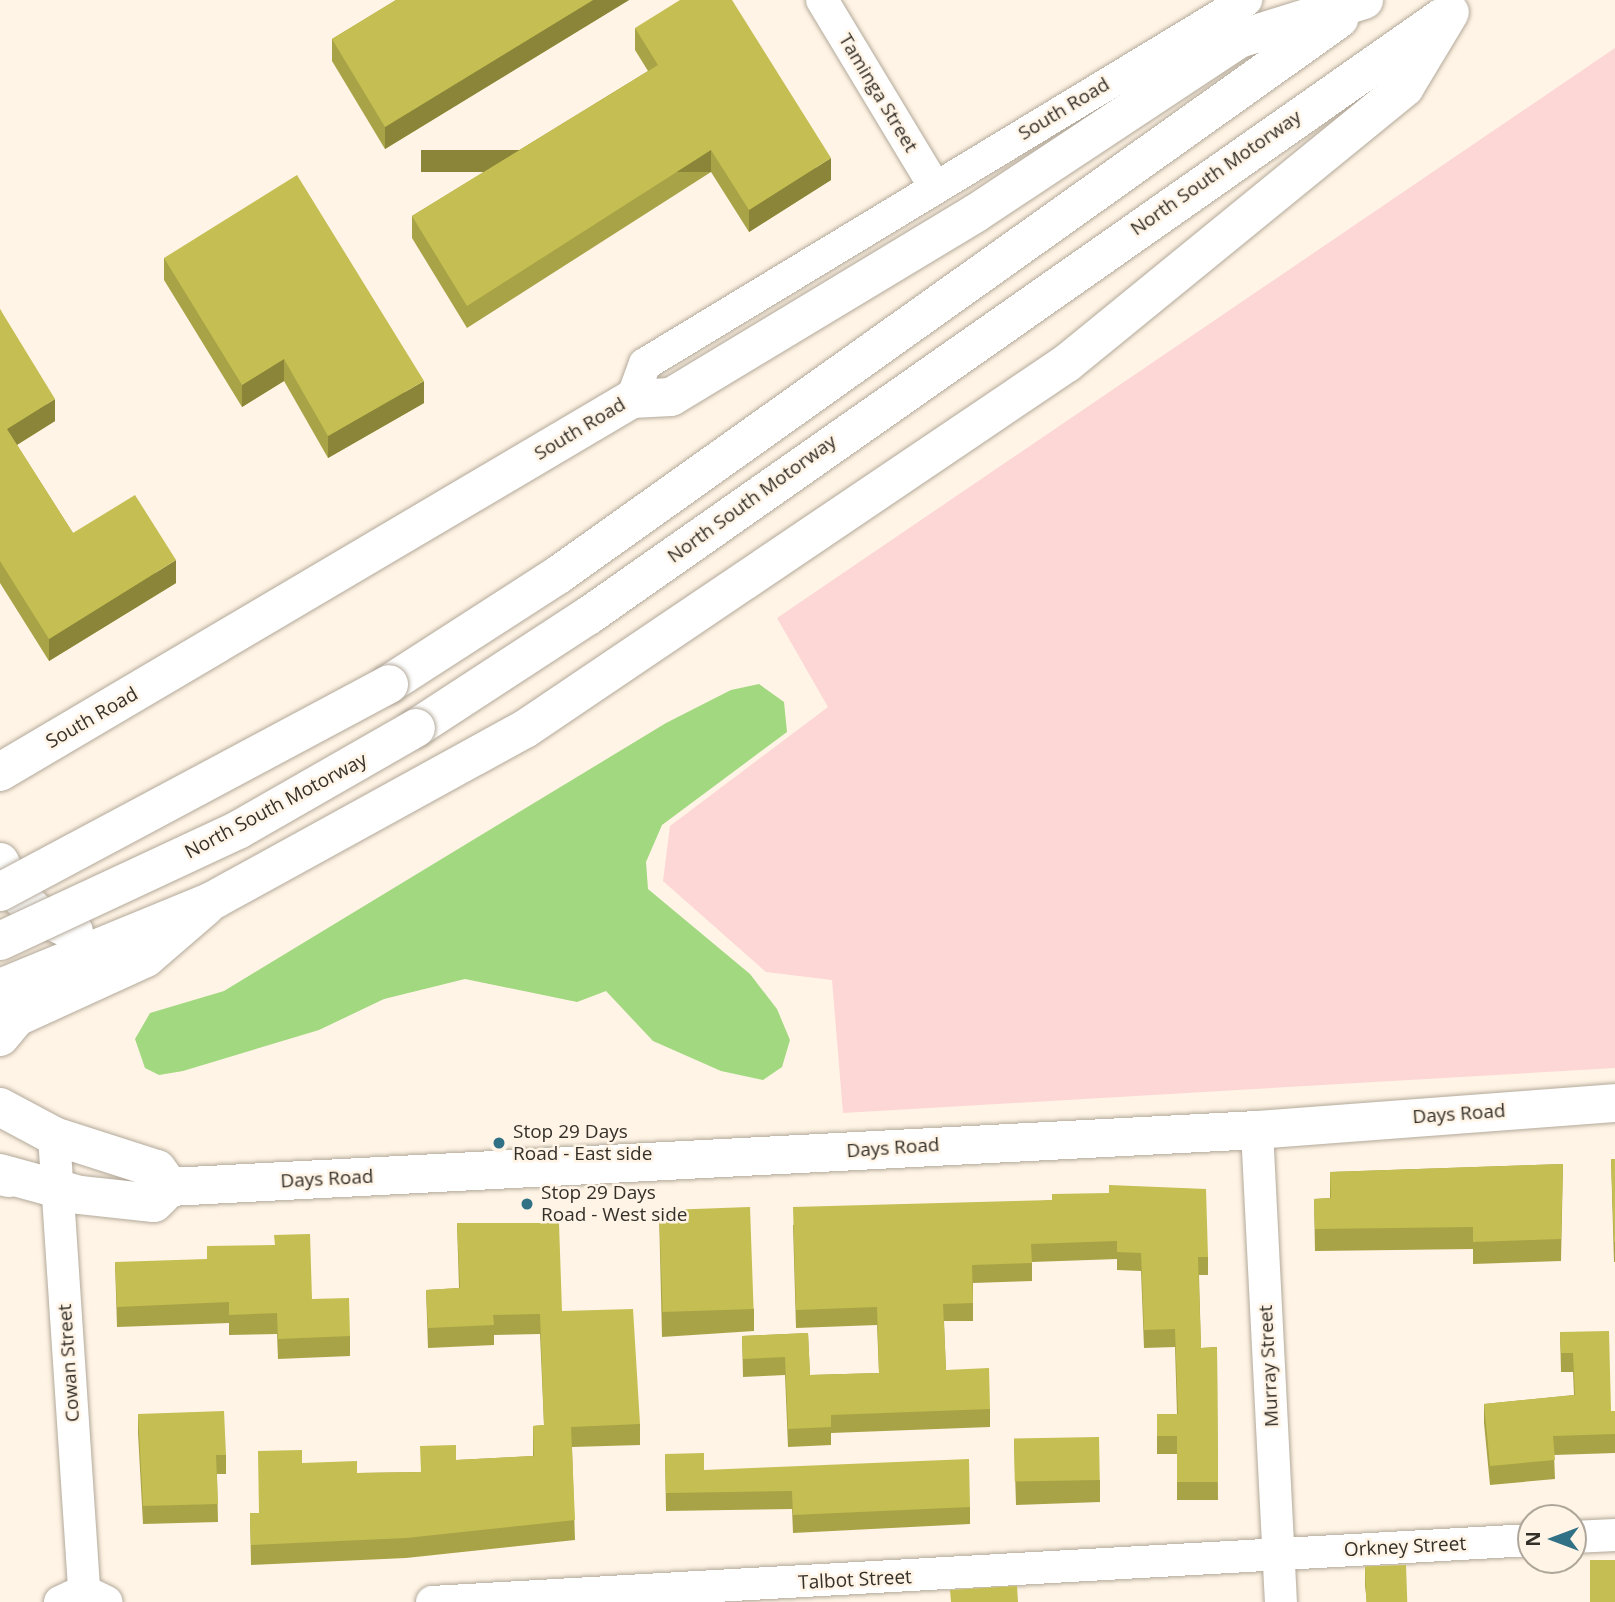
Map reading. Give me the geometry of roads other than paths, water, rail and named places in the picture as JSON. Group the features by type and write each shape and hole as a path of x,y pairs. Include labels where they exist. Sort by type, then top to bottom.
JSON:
{"main road":[{"path":"632,399 671,397 976,213 1239,39 1365,0"},
{"path":"0,892 389,684 558,575 1365,0"},
{"path":"0,988 118,936 210,902 524,729 1067,363 1405,87 1460,6"},
{"name":"North South Motorway","path":"0,941 239,830 416,728 588,616 1460,6"},
{"name":"South Road","path":"6,769 632,399"},
{"path":"0,796 6,769"},
{"path":"0,862 14,891 40,916 73,931 118,936"},
{"path":"0,1037 17,1017 146,958 210,902"},
{"name":"Days Road","path":"3,1176 58,1190 154,1203 170,1187 1257,1130 1615,1103"},
{"path":"0,1107 54,1136 157,1169 170,1187"}],"street":[{"name":"Taminga Street","path":"822,0 934,186"},
{"name":"South Road","path":"632,399 645,364 934,186 1246,0"},
{"name":"Murray Street","path":"1257,1130 1282,1602"},
{"name":"Cowan Street","path":"54,1136 84,1598"},
{"path":"1587,1536 1615,1535"},
{"name":"Orkney Street","path":"1279,1555 1517,1541"},
{"name":"Talbot Street","path":"432,1602 898,1590 1279,1555"}],"place":[{"name":"Stop 29 Days Road - East side","path":"499,1143"},
{"name":"Stop 29 Days Road - West side","path":"527,1204"}]}
